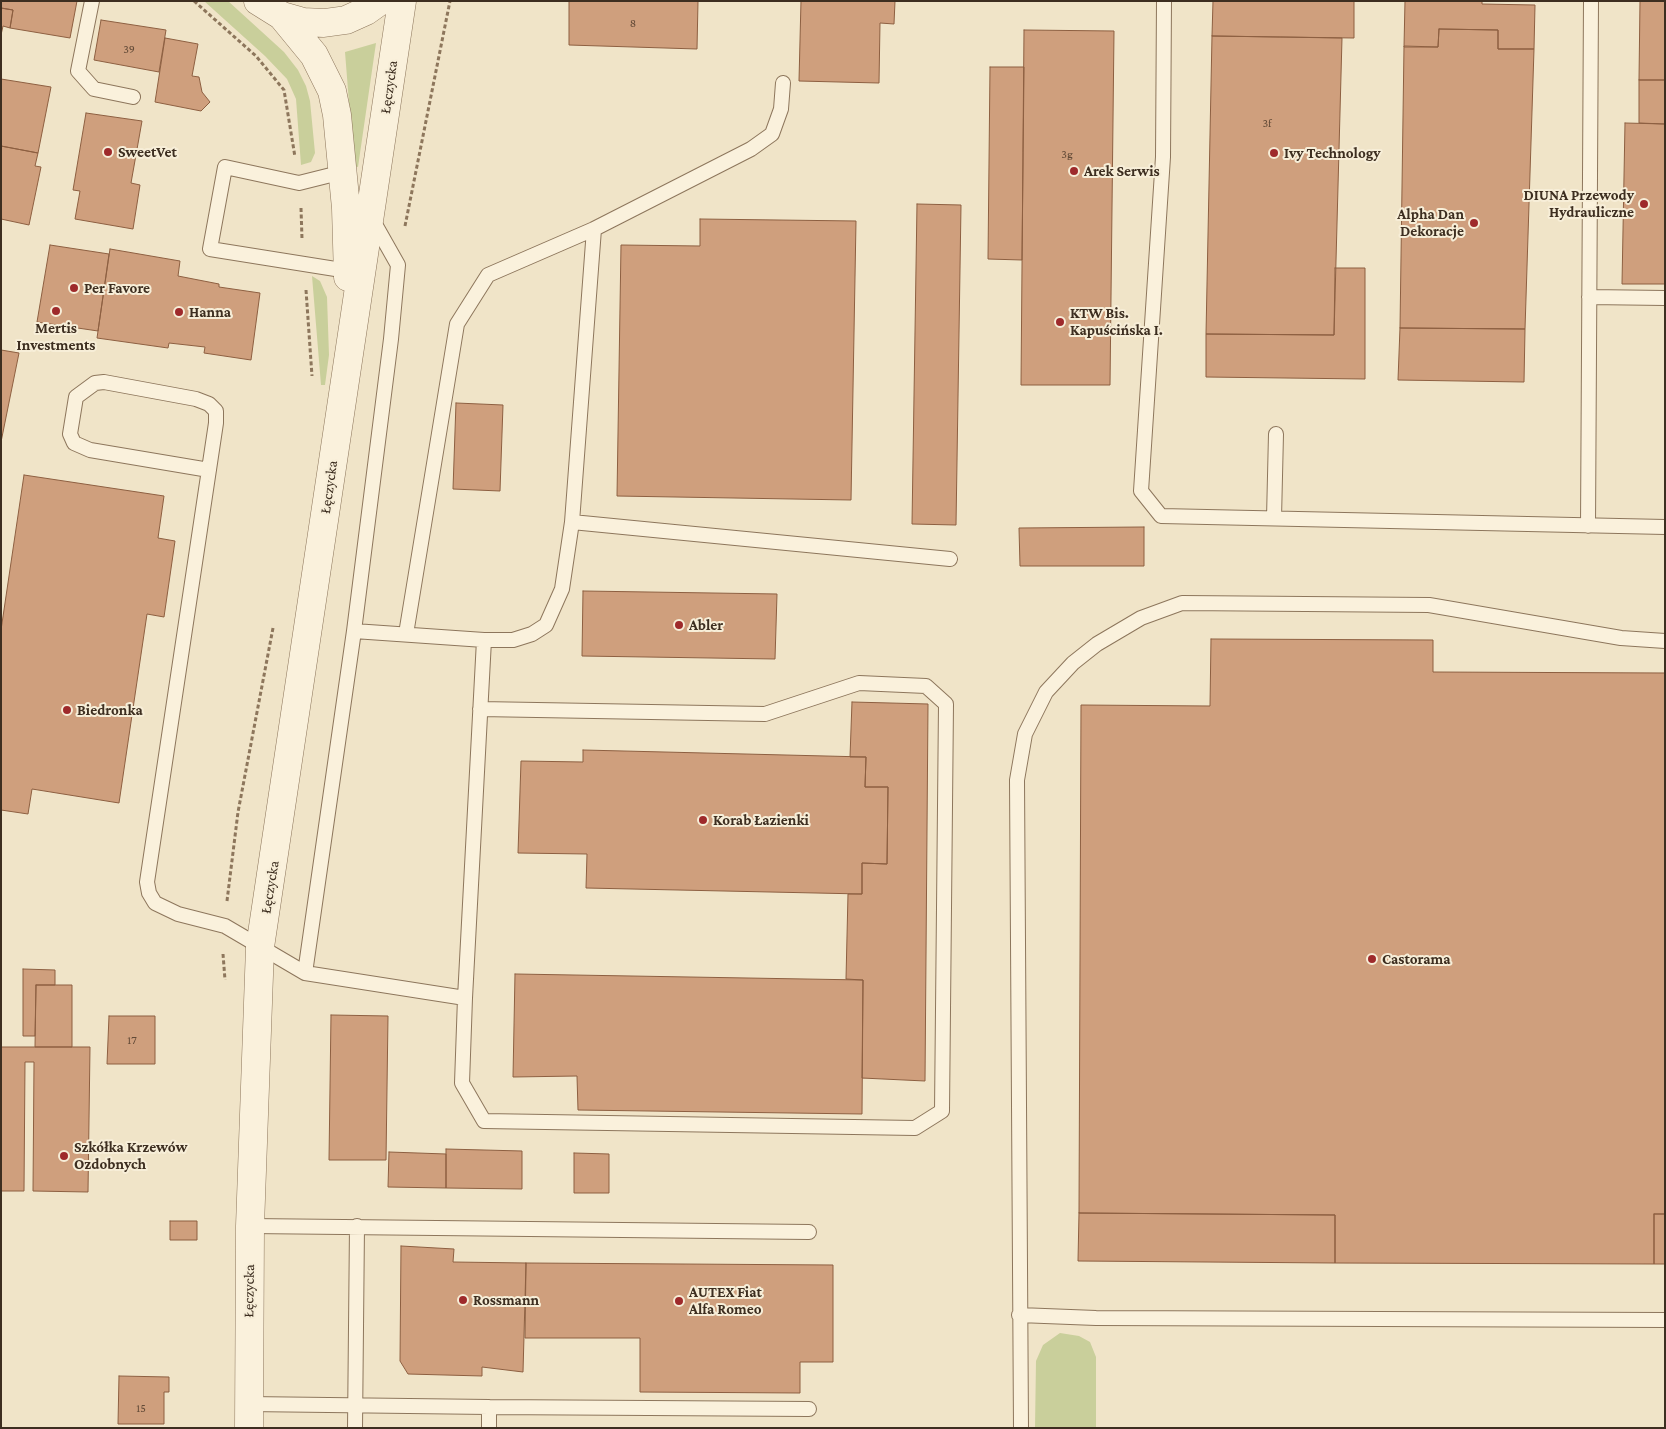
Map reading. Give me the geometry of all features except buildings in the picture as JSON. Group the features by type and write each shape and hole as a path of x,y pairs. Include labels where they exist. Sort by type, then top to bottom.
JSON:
{"street":[{"path":"258,1 282,16 303,22 324,23 346,20 366,11 380,1"},
{"name":"Łęczycka","path":"249,1416 250,1226 260,947 402,1"},
{"name":"Łęczycka","path":"282,16 314,54 332,91 337,115 343,172 348,271 349,351"}],"lane":[{"path":"92,1 78,71 94,89 133,97"},
{"path":"1164,1 1163,157 1141,492 1160,516 1665,527"},
{"path":"1588,526 1591,1"},
{"path":"406,634 457,324 488,275 594,228 751,149 772,134 781,108 783,83"},
{"path":"343,172 299,183 224,167 210,249 348,271"},
{"path":"305,973 354,631 391,339 398,265 370,216"},
{"path":"354,631 484,640 513,640 532,634 546,625 562,588 572,522 594,228"},
{"path":"1589,297 1665,298"},
{"path":"209,470 90,450 74,443 70,434 76,397 82,390 95,383 104,382 196,399 209,404 216,411 209,470 146,882 149,893 155,903 178,914 224,926 305,973 465,998"},
{"path":"1274,518 1276,434"},
{"path":"572,522 950,559"},
{"path":"1021,1428 1016,780 1025,734 1046,692 1097,644 1141,618 1182,604 1429,605 1621,638 1665,641"},
{"path":"480,708 765,714 859,683 926,686 946,704 942,1111 915,1128 484,1121 462,1083 465,998 480,708 484,640"},
{"path":"250,1226 809,1232"},
{"path":"355,1428 357,1226"},
{"path":"1019,1315 1096,1318 1665,1320"},
{"path":"249,1416 355,1406 809,1409"},
{"path":"489,1407 489,1428"}],"path":[{"path":"194,1 256,56 284,90 299,183 312,381"},
{"path":"398,265 450,1"},
{"path":"225,984 222,950 238,812 274,624"}],"green space":[{"path":"204,1 228,1 284,52 298,70 306,86 310,101 315,153 311,162 301,165 296,99 287,79 265,56"},
{"path":"376,43 358,167 354,166 345,52"},
{"path":"312,276 320,281 327,297 329,355 325,385 321,385"},
{"path":"1060,1333 1079,1336 1090,1342 1096,1357 1096,1428 1035,1428 1036,1361 1043,1345"}],"place":[{"name":"SweetVet","path":"108,152"},
{"name":"Ivy Technology","path":"1274,153"},
{"name":"Arek Serwis","path":"1074,171"},
{"name":"DIUNA Przewody Hydrauliczne","path":"1644,204"},
{"name":"Alpha Dan Dekoracje","path":"1474,223"},
{"name":"Per Favore","path":"74,288"},
{"name":"Mertis Investments","path":"56,311"},
{"name":"Hanna","path":"179,312"},
{"name":"KTW Bis. Kapuścińska I.","path":"1060,322"},
{"name":"Abler","path":"679,625"},
{"name":"Biedronka","path":"67,710"},
{"name":"Korab Łazienki","path":"703,820"},
{"name":"Castorama","path":"1372,959"},
{"name":"Szkółka Krzewów Ozdobnych","path":"64,1156"},
{"name":"Rossmann","path":"463,1300"},
{"name":"AUTEX Fiat Alfa Romeo","path":"679,1301"}]}
